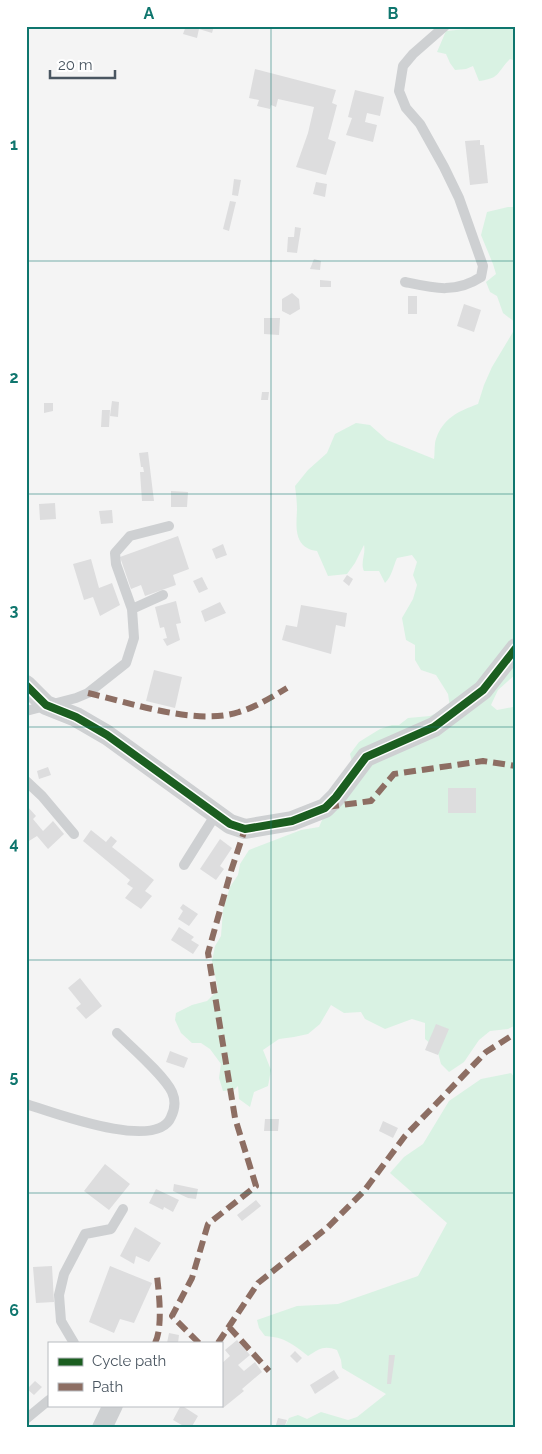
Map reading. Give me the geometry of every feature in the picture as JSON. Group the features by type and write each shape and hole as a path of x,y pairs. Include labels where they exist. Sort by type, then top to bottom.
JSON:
{"street":[{"path":"26,685 46,705 76,717 107,735 230,824 245,829 292,821 325,808 336,797 366,757 434,727 483,690 516,648"},
{"path":"102,1428 113,1406"}],"lane":[{"path":"405,282 437,289 458,288 480,277 483,266 459,198 444,167 420,124 406,108 398,91 404,66 413,54 444,26"},
{"path":"26,711 88,693 126,663 134,638 132,609 116,564 115,553 130,536 169,526"},
{"path":"132,609 163,595"},
{"path":"26,781 42,796 74,834"},
{"path":"184,865 216,814"},
{"path":"26,1104 105,1128 142,1131 159,1129 170,1121 176,1108 172,1092 159,1074 117,1033"},
{"path":"73,1342 61,1321 59,1295 64,1274 85,1234 111,1229 123,1209"},
{"path":"26,1420 48,1401"}],"green space":[{"path":"470,26 516,26 516,61 510,59 498,74 486,80 479,81 473,66 455,70 446,54 437,52 446,31 466,29"},
{"path":"516,207 516,323 503,313 497,296 490,292 486,282 496,274 481,235 487,212"},
{"path":"516,327 516,638 501,661 464,698 422,727 353,766 350,754 359,742 380,729 399,725 408,718 430,716 450,707 448,694 436,675 421,670 415,660 415,645 406,640 402,618 413,599 417,585 413,575 417,562 412,555 397,558 391,574 385,583 379,571 364,571 364,545 347,574 328,576 317,551 304,546 298,536 295,486 308,470 327,453 335,434 356,423 370,425 387,440 434,459 435,441 439,432 452,416 478,404 492,367"},
{"path":"516,656 516,674 498,690 491,705 497,710 513,707 516,704 516,1025 508,1029 490,1031 479,1040 464,1062 449,1072 441,1064 437,1049 425,1039 425,1023 412,1019 385,1029 365,1019 361,1012 344,1013 331,1005 320,1024 308,1034 279,1039 263,1050 271,1070 268,1086 254,1092 250,1107 239,1099 238,1086 234,1090 223,1091 219,1078 221,1064 210,1049 201,1043 192,1043 181,1033 175,1020 176,1013 192,1005 207,1001 218,990 212,961 215,946 221,936 223,910 230,887 238,875 240,864 249,850 301,830 319,827 326,811 369,761"},
{"path":"511,1073 516,1079 516,1428 284,1428 289,1418 298,1415 307,1419 321,1412 348,1420 357,1417 386,1394 342,1368 337,1350 322,1348 308,1356 288,1342 265,1336 259,1328 257,1320 297,1306 338,1304 418,1276 447,1223 390,1173 404,1157 423,1144 449,1101 481,1079"}],"building":[{"path":"186,26 214,26 212,33 199,29 197,38 183,34"},
{"path":"255,69 336,90 332,103 337,105 328,139 336,142 326,175 296,167 308,133 314,107 278,99 276,107 271,105 270,109 257,106 259,100 249,98"},
{"path":"355,90 384,97 380,116 367,113 365,122 377,125 373,142 346,135 352,118 348,117"},
{"path":"480,140 480,145 484,145 488,183 470,185 465,141"},
{"path":"234,179 241,180 238,196 232,195"},
{"path":"316,182 327,184 325,197 313,194"},
{"path":"230,201 236,202 229,231 223,229"},
{"path":"295,227 301,228 297,253 287,252 288,237 294,237"},
{"path":"314,259 321,261 320,270 310,269"},
{"path":"320,280 331,281 331,287 320,287"},
{"path":"292,293 299,299 300,309 290,315 282,311 282,299"},
{"path":"408,296 417,296 417,314 408,314"},
{"path":"464,304 481,310 474,332 457,326"},
{"path":"264,318 280,318 279,335 264,334"},
{"path":"262,392 269,392 268,400 261,400"},
{"path":"112,401 119,402 118,417 110,416"},
{"path":"44,403 53,403 53,411 44,413"},
{"path":"102,410 110,410 109,427 101,427"},
{"path":"148,452 154,501 142,501 140,472 144,472 143,467 141,467 139,453"},
{"path":"171,491 188,492 187,507 171,507"},
{"path":"55,503 56,519 40,520 39,504"},
{"path":"112,510 113,523 101,524 99,511"},
{"path":"178,536 189,569 173,575 176,585 145,596 141,585 131,589 120,557"},
{"path":"223,544 227,555 216,559 212,549"},
{"path":"91,559 99,588 112,583 120,605 100,616 93,597 84,600 73,564"},
{"path":"347,575 353,579 349,586 343,581"},
{"path":"202,577 208,589 199,593 193,581"},
{"path":"176,601 181,623 176,624 180,640 167,646 163,639 167,638 164,627 160,628 155,607"},
{"path":"220,602 226,613 205,622 201,611"},
{"path":"301,605 347,613 345,627 336,625 331,654 282,640 286,625 297,627"},
{"path":"154,670 182,677 175,708 146,701"},
{"path":"48,767 51,775 39,779 37,771"},
{"path":"448,788 476,788 476,813 448,813"},
{"path":"27,806 36,816 33,819 43,831 53,821 64,834 48,849 37,836 29,841 26,838"},
{"path":"91,830 106,842 111,836 117,841 112,847 154,880 145,891 152,896 141,909 125,898 133,888 127,884 130,880 83,841"},
{"path":"220,839 232,848 220,866 224,869 216,880 200,869"},
{"path":"183,904 198,914 189,926 178,919 183,911 180,908"},
{"path":"179,927 194,937 191,940 199,945 193,954 171,940"},
{"path":"80,978 102,1006 86,1019 76,1008 81,1004 68,988"},
{"path":"436,1024 449,1029 438,1055 425,1050"},
{"path":"170,1051 188,1058 184,1068 166,1062"},
{"path":"265,1119 279,1119 278,1131 264,1131"},
{"path":"383,1121 398,1128 393,1138 379,1131"},
{"path":"105,1164 130,1184 109,1210 84,1191"},
{"path":"174,1184 198,1189 196,1199 188,1198 173,1191"},
{"path":"156,1189 179,1200 173,1212 164,1207 163,1210 149,1203"},
{"path":"256,1200 261,1206 242,1221 237,1215"},
{"path":"135,1227 161,1243 149,1262 136,1256 134,1264 120,1256"},
{"path":"52,1266 54,1302 36,1303 33,1267"},
{"path":"110,1266 152,1283 134,1323 120,1319 114,1333 89,1322"},
{"path":"169,1333 179,1335 178,1342 167,1342"},
{"path":"237,1340 250,1355 238,1365 244,1371 255,1362 262,1372 242,1389 244,1391 223,1408 221,1406 222,1363 230,1356 225,1350"},
{"path":"295,1351 302,1358 297,1363 290,1356"},
{"path":"389,1355 395,1355 391,1384 387,1384"},
{"path":"334,1370 339,1378 315,1394 310,1385"},
{"path":"35,1381 42,1387 34,1395 27,1389"},
{"path":"180,1406 198,1416 191,1428 187,1428 173,1420"},
{"path":"278,1418 287,1420 284,1428 275,1428"}],"marked path":[{"path":"88,693 164,712 184,715 222,716 239,712 264,702 287,688"},
{"path":"327,807 371,801 394,774 483,761 516,766"},
{"path":"198,1342 172,1316 192,1278 208,1224 256,1186 235,1118 208,953 245,829"},
{"path":"219,1342 258,1283 327,1228 364,1191 405,1136 486,1052 516,1033"},
{"path":"155,1342 160,1320 157,1276"},
{"path":"229,1327 269,1371"}],"cycle path":[{"path":"26,685 46,705 76,717 107,735 230,824 245,829 292,821 325,808 336,797 366,757 434,727 483,690 516,648"}]}
